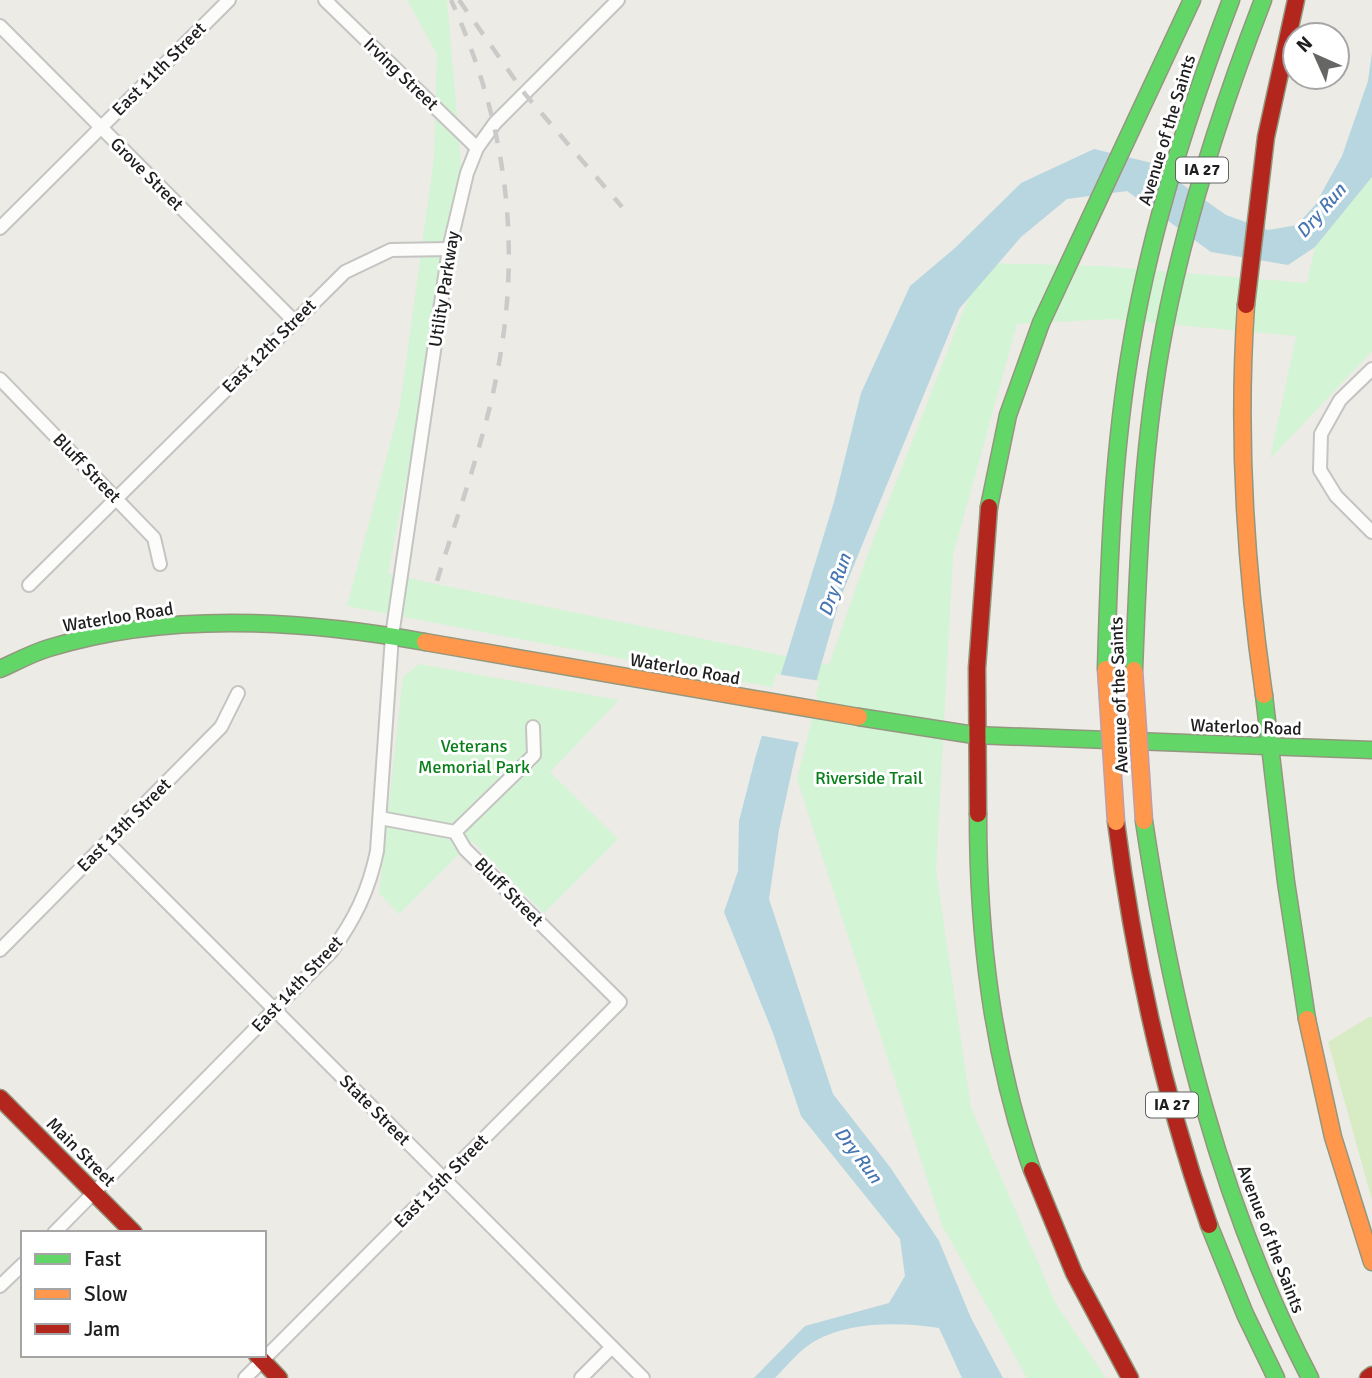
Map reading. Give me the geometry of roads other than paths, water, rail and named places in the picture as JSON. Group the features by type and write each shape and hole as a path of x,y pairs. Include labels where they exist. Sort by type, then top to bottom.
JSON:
{"main road":[{"path":"1130,1378 1085,1301 1056,1240 1018,1134 1004,1079 982,941 974,735 981,598 997,462 1037,326 1192,0"},
{"name":"Avenue of the Saints","path":"1231,0 1176,157 1132,339 1109,542 1106,669 1116,822 1138,970 1176,1121 1218,1244 1275,1376"},
{"name":"Avenue of the Saints","path":"1263,0 1203,168 1161,346 1144,471 1134,670 1144,821 1166,963 1202,1101 1245,1229 1297,1355 1310,1378"},
{"path":"1296,0 1280,60 1248,253 1241,351 1241,472 1247,559 1283,875 1314,1058 1343,1179 1372,1262"},
{"name":"Waterloo Road","path":"0,669 49,648 160,627 227,622 278,624 392,636 745,699 974,735 1372,750"},
{"name":"Main Street","path":"0,1098 132,1231"},
{"path":"260,1358 279,1378"}],"street":[{"name":"East 11th Street","path":"0,228 229,0"},
{"name":"Irving Street","path":"325,0 477,148"},
{"name":"Utility Parkway","path":"392,636 449,249 465,180 477,148 495,123 618,0"},
{"name":"Grove Street","path":"0,26 294,321"},
{"name":"East 12th Street","path":"29,585 345,272 391,250 449,249"},
{"path":"1372,369 1340,400 1321,434 1320,470 1336,496 1372,532"},
{"name":"Bluff Street","path":"0,379 154,538 160,564"},
{"name":"East 14th Street","path":"56,1231 331,952 355,920 370,885 380,818 392,636"},
{"name":"East 13th Street","path":"0,950 221,727 238,693"},
{"path":"380,818 455,832 534,755 533,727"},
{"name":"Bluff Street","path":"455,832 465,849 620,1002"},
{"name":"State Street","path":"107,842 643,1378"},
{"name":"East 15th Street","path":"266,1352 620,1002"},
{"path":"0,1286 21,1266"},
{"path":"581,1378 612,1347"},
{"name":"East 15th Street","path":"245,1378 260,1358"}],"water":[{"name":"Dry Run","path":"1372,52 1372,177 1315,247 1288,265 1211,252 1127,191 1067,199 1021,237 959,309 840,599 796,752 779,830 769,899 833,1094 890,1167 939,1241 971,1318 1003,1378 962,1378 939,1328 892,1324 859,1327 829,1334 804,1348 775,1378 754,1378 805,1326 889,1303 905,1276 900,1239 801,1116 773,1033 724,912 738,871 739,821 756,755 834,502 861,393 910,286 955,248 1021,183 1094,149 1152,163 1226,215 1268,230 1297,225 1315,205 1342,156 1368,81"}],"railway":[{"path":"437,581 473,467 496,380 507,305 509,260 503,172 495,128 469,42 451,0"},
{"path":"459,0 525,94 622,207"}],"park label":[{"name":"Veterans Memorial Park","path":"474,756"},
{"name":"Riverside Trail","path":"869,778"}]}
